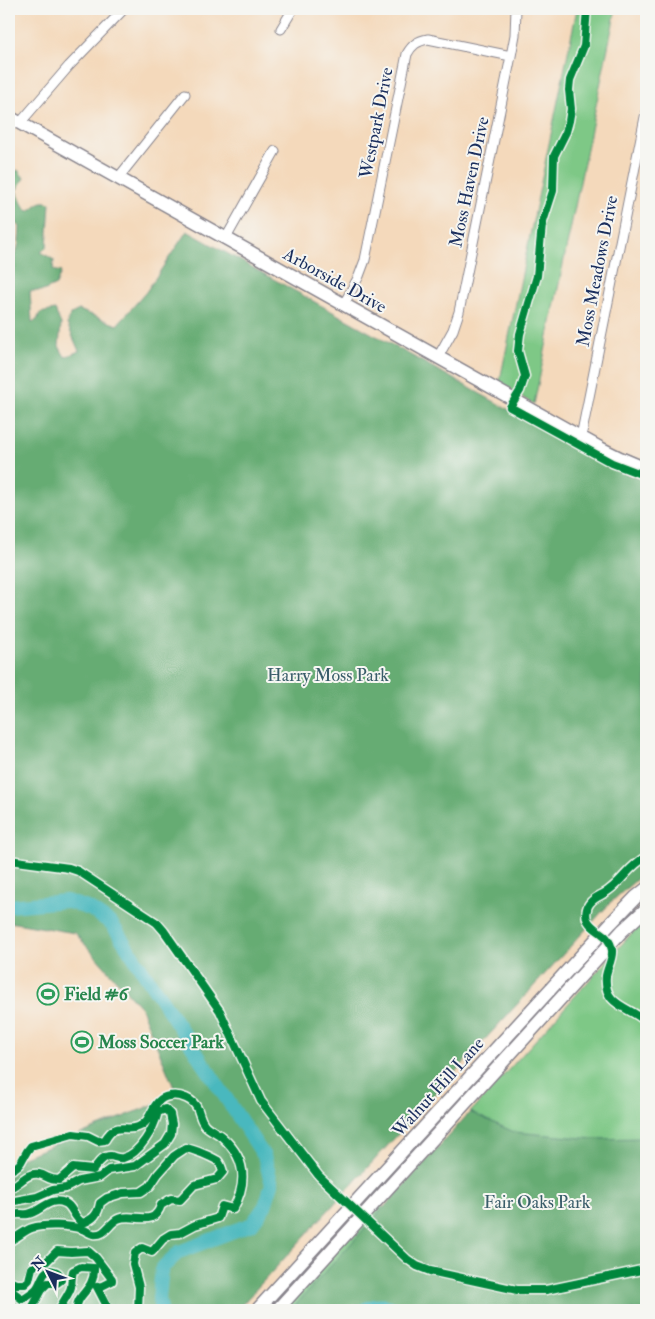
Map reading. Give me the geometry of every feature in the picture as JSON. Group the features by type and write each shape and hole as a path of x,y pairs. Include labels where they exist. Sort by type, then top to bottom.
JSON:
{"main road":[{"name":"Arborside Drive","path":"14,120 580,437 646,469"},
{"name":"Walnut Hill Lane","path":"277,1310 392,1185 611,923 646,889"},
{"name":"Walnut Hill Lane","path":"257,1310 382,1175 521,1032 646,909"}],"street":[{"path":"14,120 124,9"},
{"path":"281,28 293,9"},
{"name":"Moss Haven Drive","path":"438,357 453,330 459,312 515,35 516,9"},
{"name":"Westpark Drive","path":"344,304 365,260 406,54 416,42 428,39 511,56"},
{"path":"118,178 185,94"},
{"name":"Moss Meadows Drive","path":"580,437 646,112"},
{"path":"226,238 275,151"}],"green space":[{"path":"577,9 616,9 534,404 499,385"},
{"name":"Harry Moss Park","path":"18,170 24,178 16,191 28,211 41,202 50,203 47,247 41,252 54,260 53,270 61,272 56,285 43,291 30,291 32,322 37,320 40,313 55,310 61,324 59,346 65,357 79,351 67,324 71,314 79,310 117,325 146,292 187,231 623,473 646,480 646,871 611,902 237,1310 9,1310 9,1163 177,1095 141,1008 75,933 9,922 9,261 17,250 20,227 9,217 9,173"},
{"name":"Fair Oaks Park","path":"646,922 646,1310 268,1310 371,1197 384,1208 632,933"},
{"name":"Fair Oaks Park","path":"470,1112 514,1132 594,1139 646,1138 646,1310 291,1310"}],"waterway":[{"path":"9,906 66,901 90,909 112,924 264,1156 272,1184 265,1206 252,1224 179,1252 162,1268 159,1298 161,1310"},
{"path":"364,1310 381,1306 397,1310"}],"cycle path":[{"path":"587,9 584,46 570,80 571,109 569,121 566,132 554,156 553,191 542,225 537,276 520,334 518,351 525,376 520,391 510,407 612,463 646,476"},
{"path":"646,857 635,864 607,892 592,901 586,915 591,925 608,940 612,950 612,957 606,976 606,986 609,994 619,1005 646,1022"},
{"path":"9,860 69,868 78,871 157,923 220,1011 261,1101 319,1176 407,1259 417,1266 430,1271 517,1290 546,1290 646,1269"},
{"path":"9,1171 21,1163 31,1146 73,1134 88,1136 98,1141 105,1140 109,1134 117,1129 138,1127 147,1120 158,1101 163,1098 178,1096 190,1100 196,1106 204,1124 222,1137 236,1153 242,1171 241,1189 233,1209 222,1206 218,1218 195,1225 180,1233 171,1234 163,1239 152,1252 142,1248 135,1253 133,1264 139,1287 138,1310"},
{"path":"9,1188 30,1175 39,1174 59,1180 73,1168 93,1170 101,1160 108,1156 118,1158 129,1156 145,1140 158,1112 165,1109 170,1114 171,1134 165,1144 135,1166 109,1170 100,1177 79,1181 66,1188 53,1190 37,1197 9,1202"},
{"path":"9,1216 33,1213 54,1201 59,1201 68,1205 83,1223 95,1216 100,1203 107,1198 123,1193 141,1192 150,1186 174,1156 186,1148 218,1161 223,1172 217,1179 194,1185 180,1200 171,1199 161,1205 158,1212 148,1218 124,1217 118,1219 104,1231 97,1234 71,1227 37,1227 29,1229 9,1241"},
{"path":"9,1281 16,1284 25,1284 29,1280 32,1268 37,1264 46,1262 57,1251 88,1251 96,1258 112,1279 112,1281 97,1287 109,1310"},
{"path":"59,1310 70,1289 73,1271 81,1267 94,1268 89,1287 79,1300 77,1310"},
{"path":"9,1289 22,1299 36,1289 47,1271 56,1271 60,1275 61,1280 57,1283 48,1283 43,1288 31,1310"}],"place":[{"name":"Field #6","path":"48,994"},
{"name":"Moss Soccer Park","path":"82,1042"}]}
